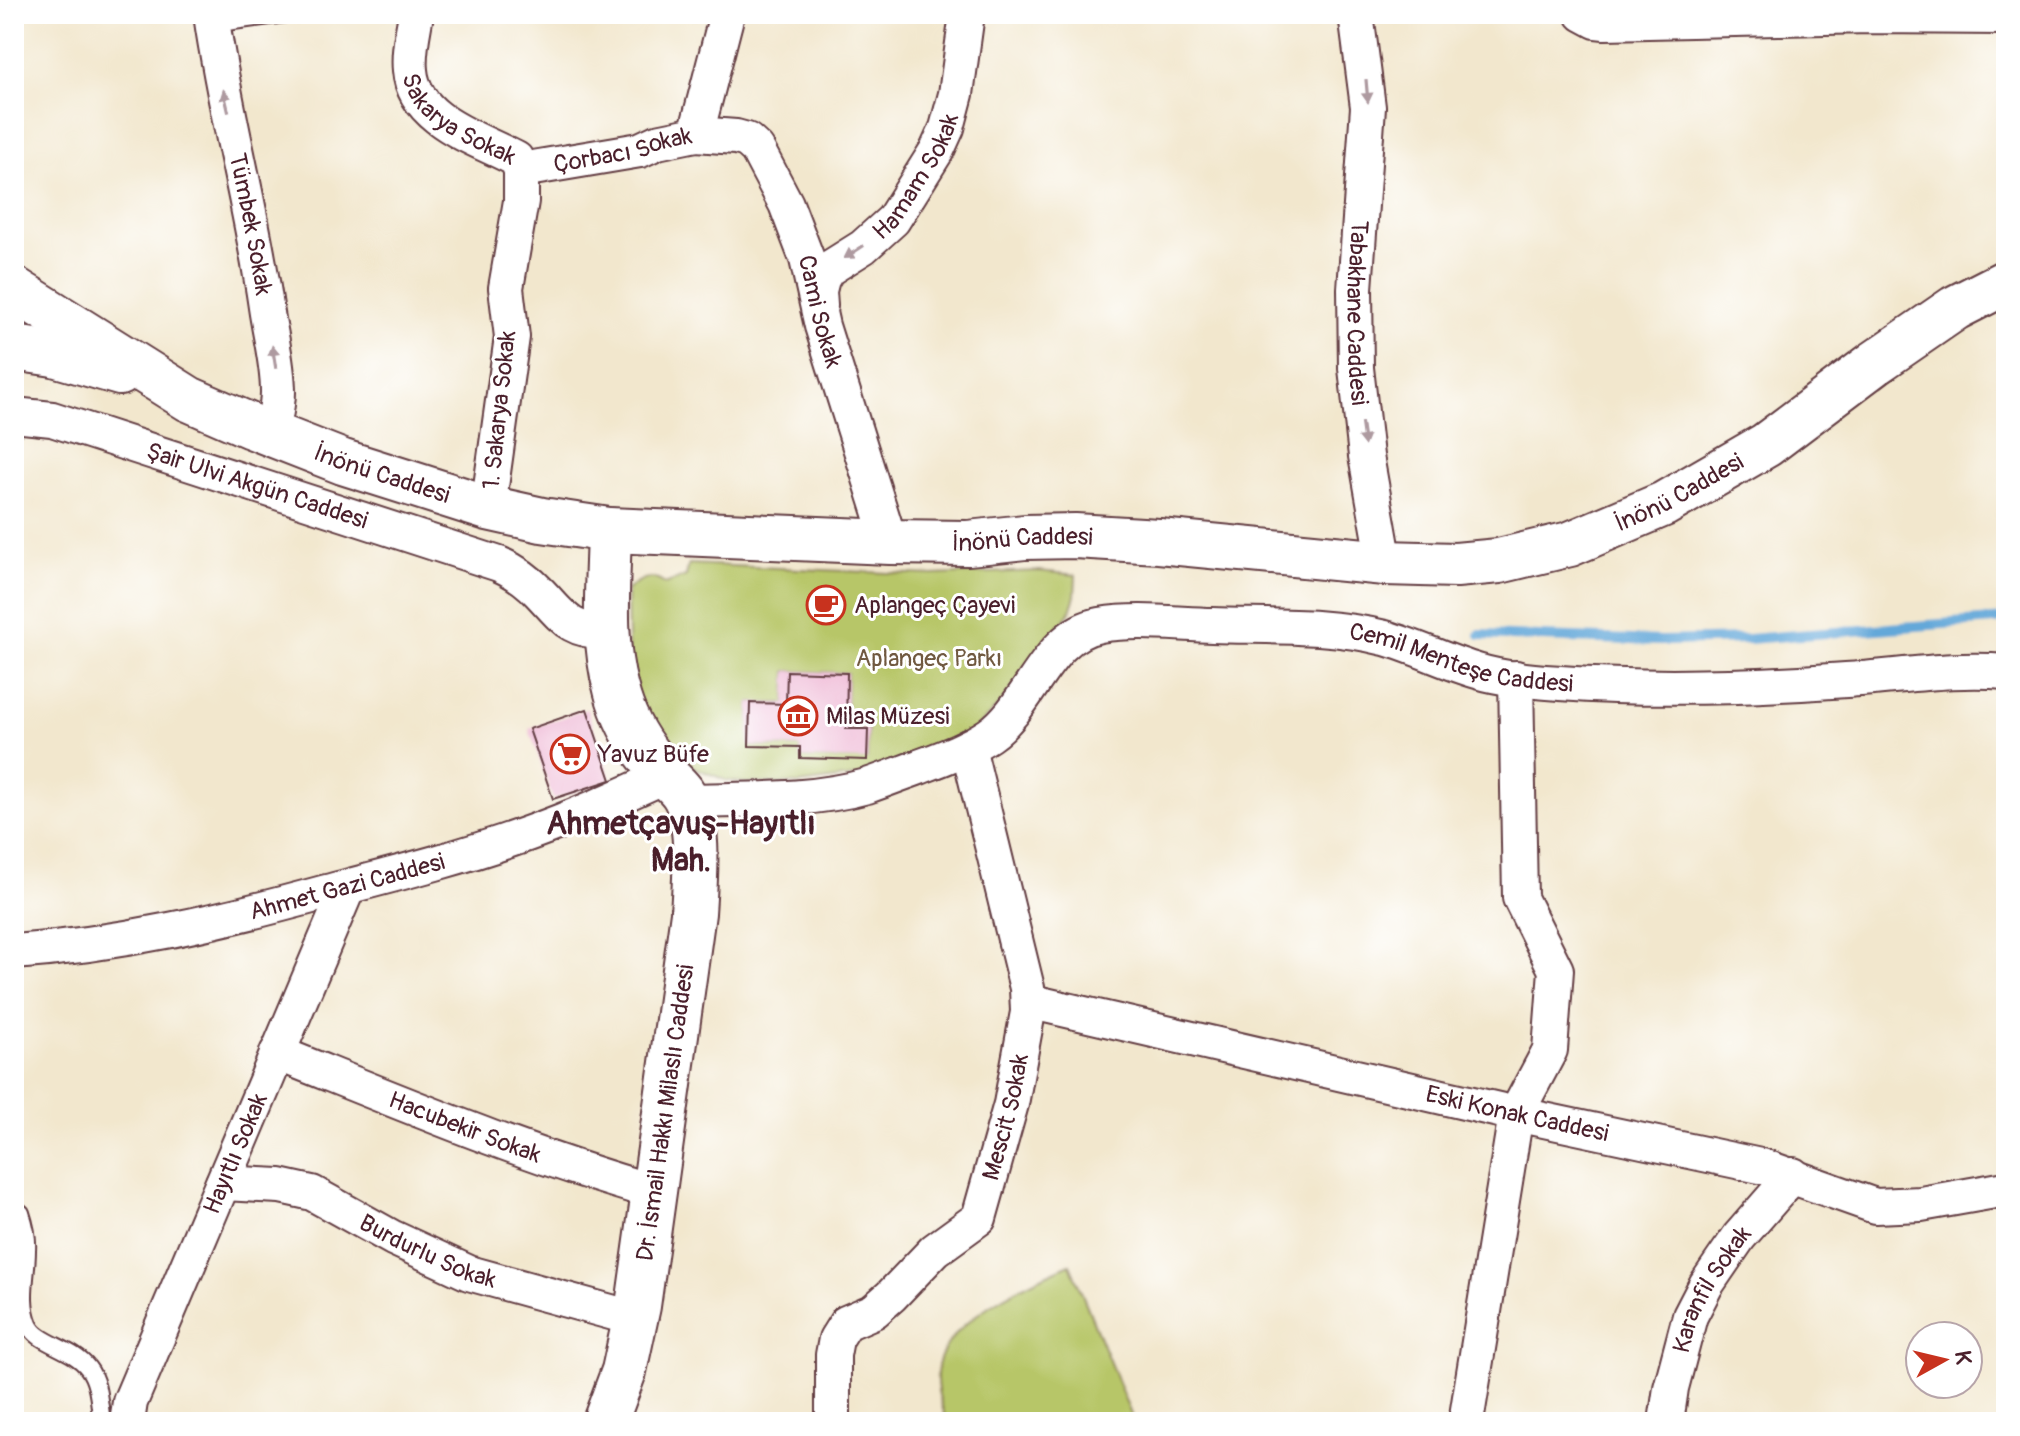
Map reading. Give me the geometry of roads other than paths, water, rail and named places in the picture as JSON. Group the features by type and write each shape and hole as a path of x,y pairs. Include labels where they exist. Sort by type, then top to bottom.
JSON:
{"street":[{"name":"Sakarya Sokak","path":"416,14 410,70 411,82 422,105 433,116 516,159 521,170"},
{"name":"Çorbacı Sokak","path":"521,170 640,150 657,142 696,134 727,14"},
{"name":"Hamam Sokak","path":"820,310 819,291 828,269 863,247 893,220 937,150 947,128 956,94 967,14"},
{"name":"Tabakhane Caddesi","path":"1356,14 1368,107 1355,289 1356,368 1366,456 1385,563"},
{"path":"1583,14 1605,22 1870,16 2006,17"},
{"name":"Tümbek Sokak","path":"212,19 276,363 278,393 272,434"},
{"name":"Cami Sokak","path":"696,134 736,137 747,140 757,149 798,229 822,326 890,542"},
{"name":"1. Sakarya Sokak","path":"488,508 512,337 506,288 521,201 521,170"},
{"name":"İnönü Caddesi","path":"14,289 189,399 343,462 488,508 542,520 609,530 890,542 968,543 1075,536 1385,563 1456,565 1499,561 1570,544 1664,504 1766,445 1875,363 1955,308 2006,282"},
{"path":"14,348 94,363 189,399"},
{"name":"Şair Ulvi Akgün Caddesi","path":"14,415 52,419 499,564 517,572 563,619 574,626 607,631"},
{"path":"609,530 607,631 616,691 625,714 653,762 677,788"},
{"name":"Cemil Menteşe Caddesi","path":"677,788 782,798 865,786 968,747 991,733 1015,712 1055,653 1069,638 1083,629 1102,625 1147,623 1315,628 1349,632 1383,638 1478,672 1563,684 1654,687 1785,684 2006,672"},
{"path":"1466,1422 1516,1114 1550,1050 1556,970 1520,898 1516,678"},
{"name":"Mescit Sokak","path":"833,1422 836,1339 846,1323 874,1311 935,1250 979,1218 1011,1104 1025,1038 1028,1001 1019,948 968,747"},
{"name":"Ahmet Gazi Caddesi","path":"14,952 70,948 221,921 445,861 677,788"},
{"name":"Dr. İsmail Hakkı Milaslı Caddesi","path":"605,1422 624,1371 636,1319 693,913 694,846 677,788"},
{"name":"Hayıtlı Sokak","path":"127,1422 130,1402 348,887"},
{"name":"Eski Konak Caddesi","path":"1028,1001 1793,1175 1875,1206 1921,1204 2006,1189"},
{"name":"Hacubekir Sokak","path":"277,1053 481,1135 580,1171 654,1192"},
{"name":"Karanfil Sokak","path":"1666,1422 1680,1349 1695,1306 1739,1237 1793,1175"},
{"name":"Burdurlu Sokak","path":"223,1183 280,1186 312,1193 393,1238 469,1273 636,1319"}],"lane":[{"path":"212,19 285,14"},
{"path":"14,1208 21,1213 26,1229 28,1248 23,1288 30,1327 38,1337 74,1353 89,1368 96,1383 102,1422"}],"waterway":[{"path":"1480,635 1662,641 1748,639 2006,619"}],"place":[{"name":"Aplangeç Çayevi","path":"826,605"},
{"name":"Milas Müzesi","path":"798,716"},
{"name":"Yavuz Büfe","path":"570,754"}],"district":[{"name":"Ahmetçavuş-Hayıtlı Mah.","path":"681,842"}],"park label":[{"name":"Aplangeç Parkı","path":"929,658"}]}
